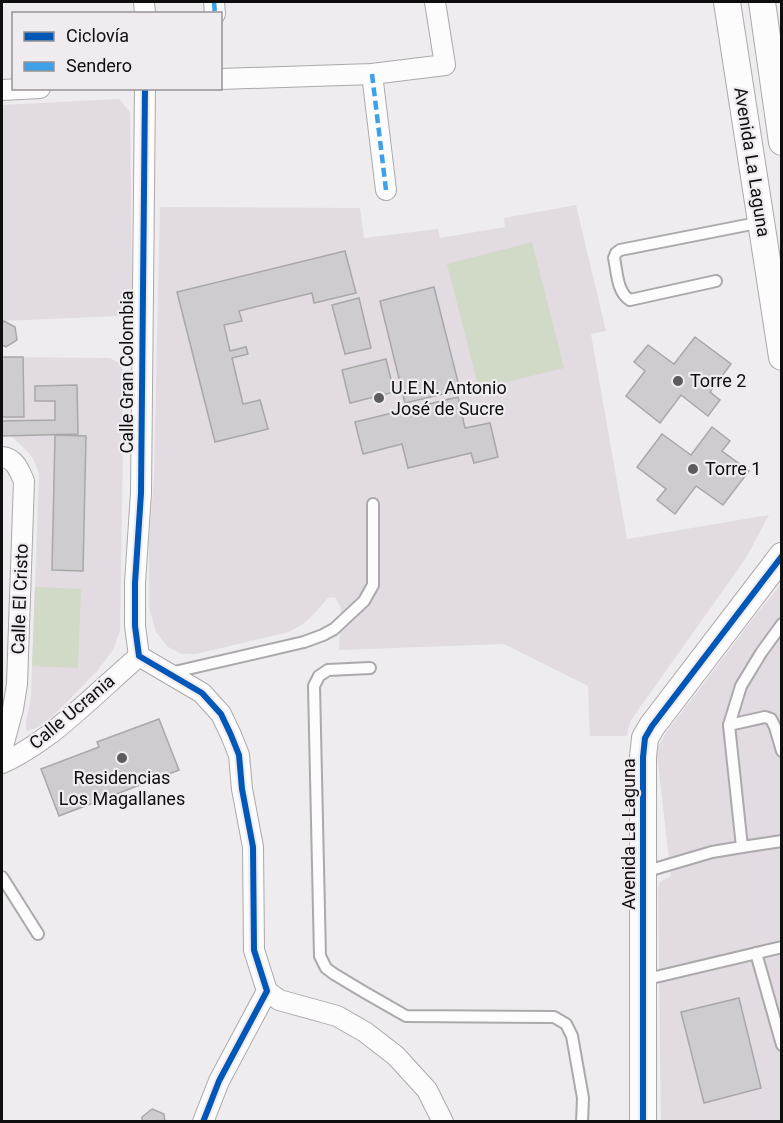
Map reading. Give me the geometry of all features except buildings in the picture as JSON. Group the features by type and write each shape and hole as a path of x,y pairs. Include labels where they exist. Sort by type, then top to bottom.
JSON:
{"street":[{"path":"222,80 372,74 445,65 435,2"},
{"name":"Avenida La Laguna","path":"728,2 782,357"},
{"name":"Avenida La Laguna","path":"762,2 771,33 782,142"},
{"path":"372,74 386,190"},
{"name":"Calle Gran Colombia","path":"138,656 135,583 141,492 145,90"},
{"name":"Calle El Cristo","path":"2,457 13,461 24,481 16,684 13,709 2,750"},
{"name":"Avenida La Laguna","path":"643,1122 645,738 780,561"},
{"path":"138,656 202,693 220,714 239,755 242,789 253,847 254,950 267,991 279,1000 337,1016 365,1032 396,1056 428,1090 443,1122"},
{"name":"Calle Ucrania","path":"2,762 12,759 35,745 71,717 138,656"},
{"path":"203,1122 219,1081 267,991"}],"lane":[{"path":"716,281 630,300 624,297 621,291 614,258 620,250 762,222"},
{"path":"169,674 304,642 334,629 364,601 373,585 373,504"},
{"path":"742,847 729,725 741,686 760,653 782,624"},
{"path":"370,668 328,670 319,676 314,686 320,956 322,962 326,968 339,977 406,1016 554,1017 566,1024 572,1036 583,1098 582,1122"},
{"path":"729,725 765,717 771,719 776,727 782,751"},
{"path":"643,872 712,852 782,841"},
{"path":"2,877 38,933"},
{"path":"643,980 782,947"},
{"path":"756,953 782,1045"}],"shaded area":[{"path":"119,99 130,112 132,302 119,316 2,321 2,105"},
{"path":"576,205 606,331 591,334 627,539 769,515 746,558 631,720 627,736 590,736 588,686 504,644 339,650 341,608 335,597 328,598 303,624 289,632 196,654 182,654 168,647 156,632 149,607 160,207 360,208 364,238 438,229 440,238 505,227 504,218"},
{"path":"2,357 110,358 122,365 120,631 113,650 97,671 53,716 28,731 26,722 31,698 39,474 32,457 24,448 11,436 2,436"},
{"path":"781,584 781,1121 661,1121 658,887 660,882 671,876 658,747 666,733"}],"green space":[{"path":"532,242 564,368 479,389 447,264"},
{"path":"35,587 81,589 78,668 32,666"}],"marked path":[{"path":"214,2 215,12"},
{"path":"372,74 386,190"}],"cycle path":[{"path":"145,90 141,493 135,583 135,626 139,656 202,693 221,714 239,755 242,789 253,847 254,950 267,991 219,1081 203,1122"},
{"path":"643,1122 643,757 645,738 782,556"}],"place":[{"name":"Torre 2","path":"678,381"},
{"name":"U.E.N. Antonio José de Sucre","path":"379,398"},
{"name":"Torre 1","path":"693,469"},
{"name":"Residencias Los Magallanes","path":"122,758"}]}
